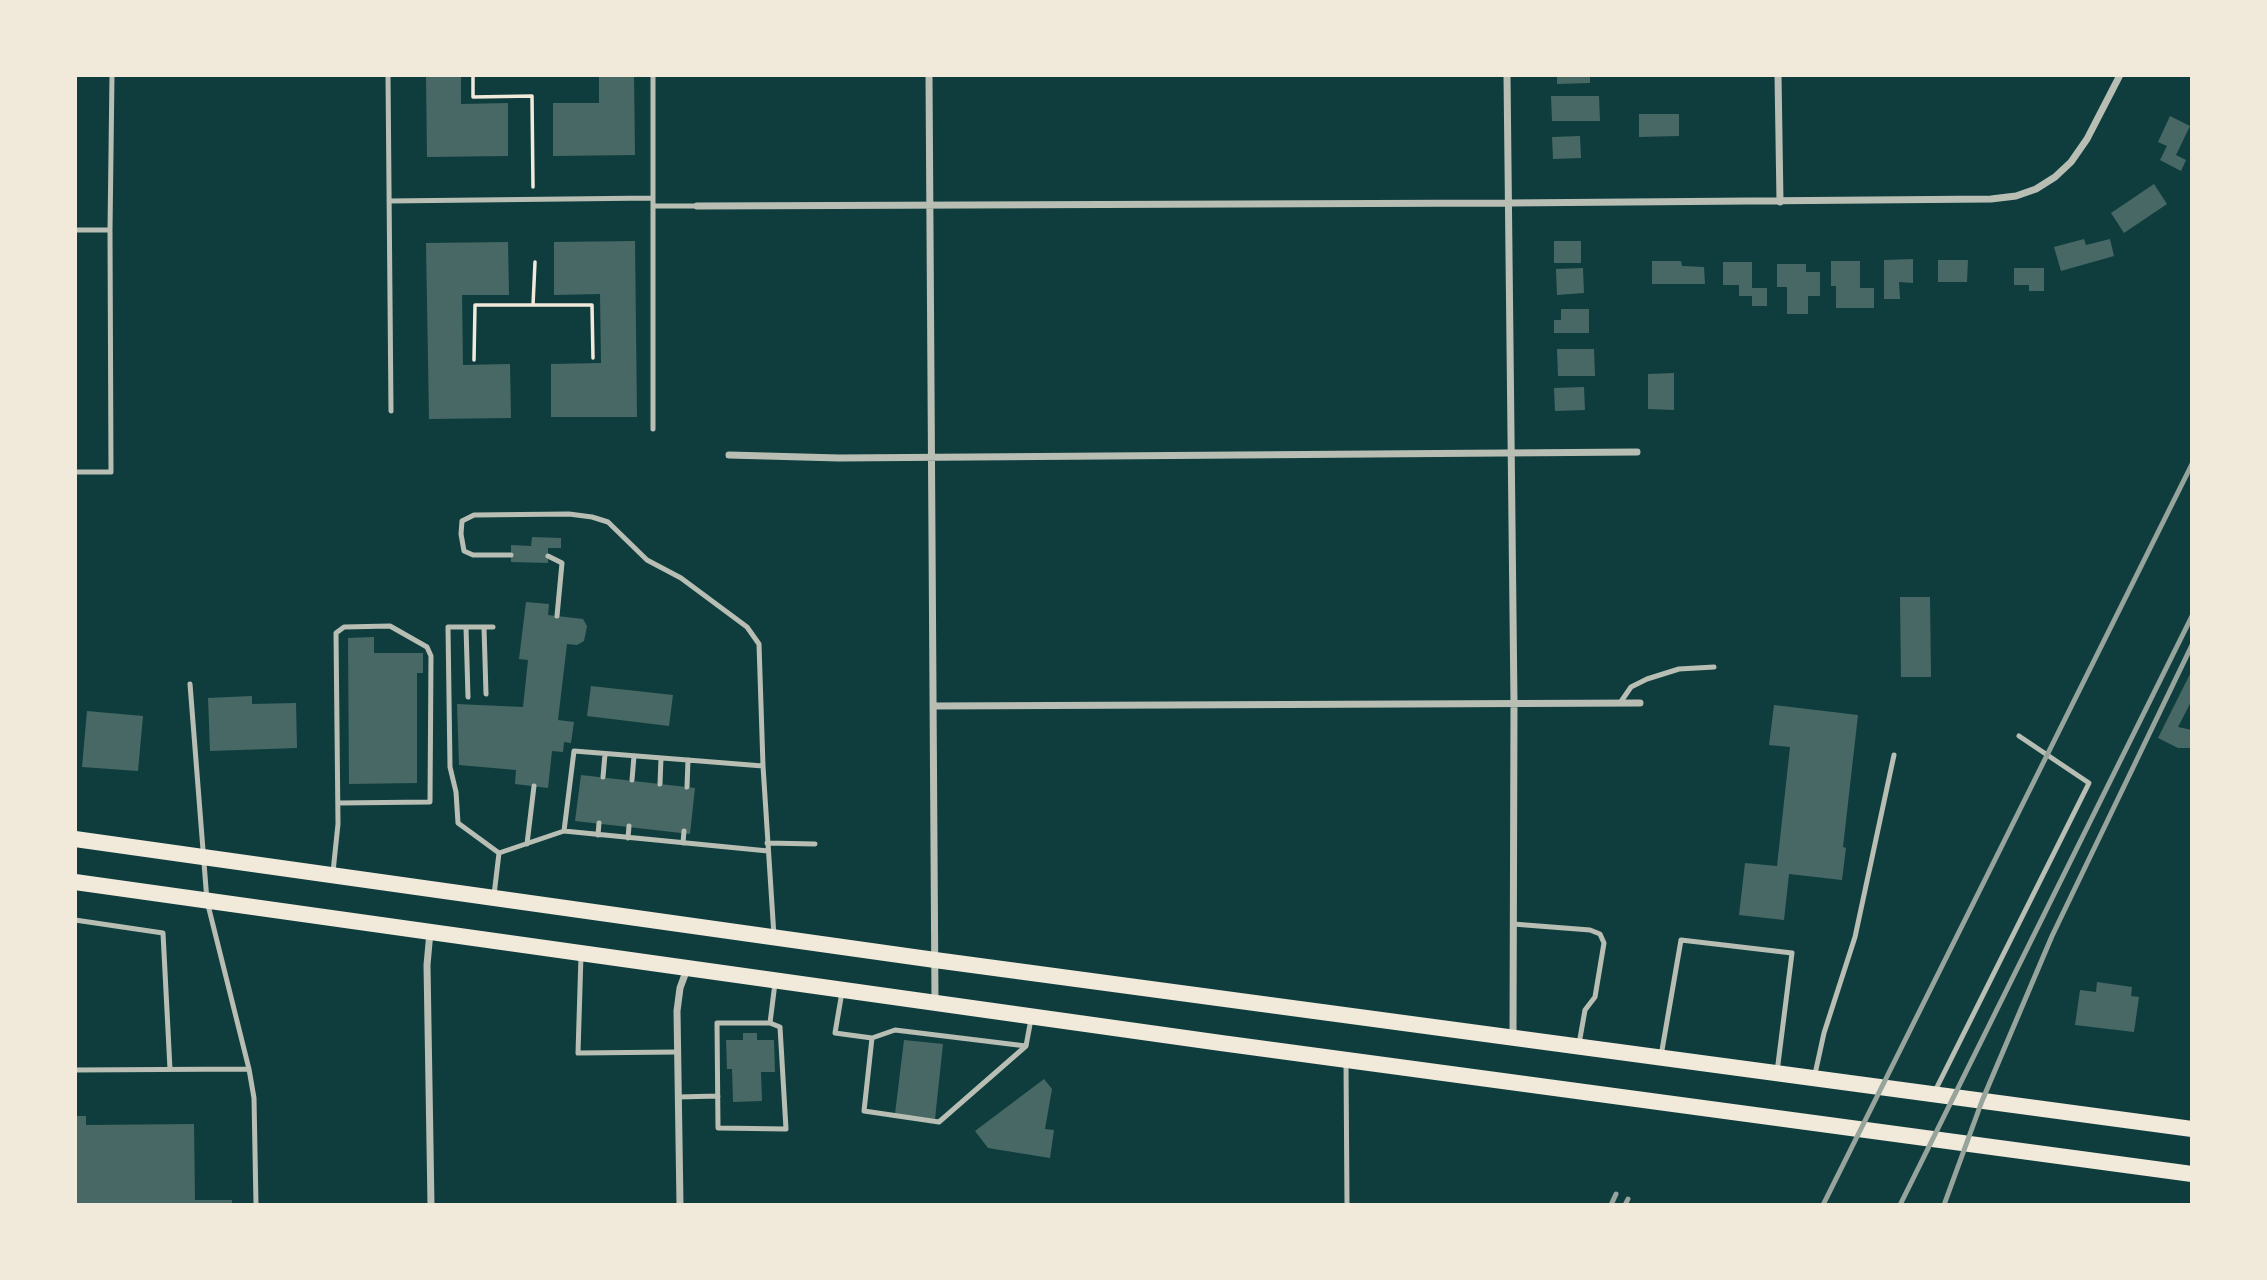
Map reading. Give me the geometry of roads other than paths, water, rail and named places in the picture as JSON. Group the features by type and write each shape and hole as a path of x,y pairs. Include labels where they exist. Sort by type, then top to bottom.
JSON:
{"highway":[{"path":"75,839 935,960 2192,1129"},
{"path":"75,882 1346,1060 2192,1174"}],"street":[{"path":"929,75 936,1002"},
{"path":"1507,75 1514,703 1513,1036"},
{"path":"1778,75 1780,202"},
{"path":"697,206 1508,204 1990,199 2015,196 2036,189 2055,177 2071,162 2087,139 2120,75"},
{"path":"729,455 819,458 1637,452"},
{"path":"933,706 1640,703"},
{"path":"430,931 427,965 431,1205"},
{"path":"680,1205 678,1000 688,967"}],"lane":[{"path":"75,472 111,472 111,75"},
{"path":"388,75 391,411"},
{"path":"653,75 653,429"},
{"path":"389,201 653,198"},
{"path":"653,206 697,206"},
{"path":"75,230 110,230"},
{"path":"511,555 473,555 464,551 462,521 474,515 581,514 608,522 647,560 681,578 747,627 759,644 763,766 774,936"},
{"path":"548,555 562,563 557,616"},
{"path":"333,875 338,803 336,633 344,627 390,626 427,647 431,656 430,803 338,803"},
{"path":"493,627 448,627 450,767 456,792 458,822 499,853"},
{"path":"466,627 468,697"},
{"path":"484,627 486,694"},
{"path":"1620,703 1631,687 1647,679 1679,669 1714,667"},
{"path":"190,684 202,856 208,901 249,1069 255,1119 256,1205"},
{"path":"1933,1094 2089,783 2019,736"},
{"path":"564,831 574,751 763,766"},
{"path":"603,777 605,754"},
{"path":"1815,1077 1824,1033 1856,937 1894,755"},
{"path":"632,780 634,756"},
{"path":"660,784 661,758"},
{"path":"687,787 688,761"},
{"path":"527,844 534,786"},
{"path":"598,823 598,835"},
{"path":"628,838 629,826"},
{"path":"656,840 657,830"},
{"path":"499,853 564,831 768,851"},
{"path":"683,843 684,831"},
{"path":"767,843 815,844"},
{"path":"494,898 499,853"},
{"path":"75,920 163,933 170,1069"},
{"path":"1513,925 1590,930 1600,934 1604,943 1595,998 1585,1010 1579,1045"},
{"path":"1661,1056 1681,940 1792,953 1776,1072"},
{"path":"581,952 578,1053 677,1052"},
{"path":"770,1023 776,979"},
{"path":"843,989 835,1032 872,1038 895,1030 1026,1046"},
{"path":"872,1038 864,1111 939,1122 1026,1046 1032,1016"},
{"path":"717,1023 770,1023 780,1027 786,1129 718,1129 717,1023"},
{"path":"1346,1060 1347,1205"},
{"path":"75,1070 249,1069"},
{"path":"678,1097 718,1096"}],"railway":[{"path":"1823,1205 2192,464"},
{"path":"1900,1205 2192,616"},
{"path":"1944,1205 1982,1101 2052,936 2192,645"},
{"path":"1611,1205 1616,1194"},
{"path":"1625,1205 1628,1199"}]}
